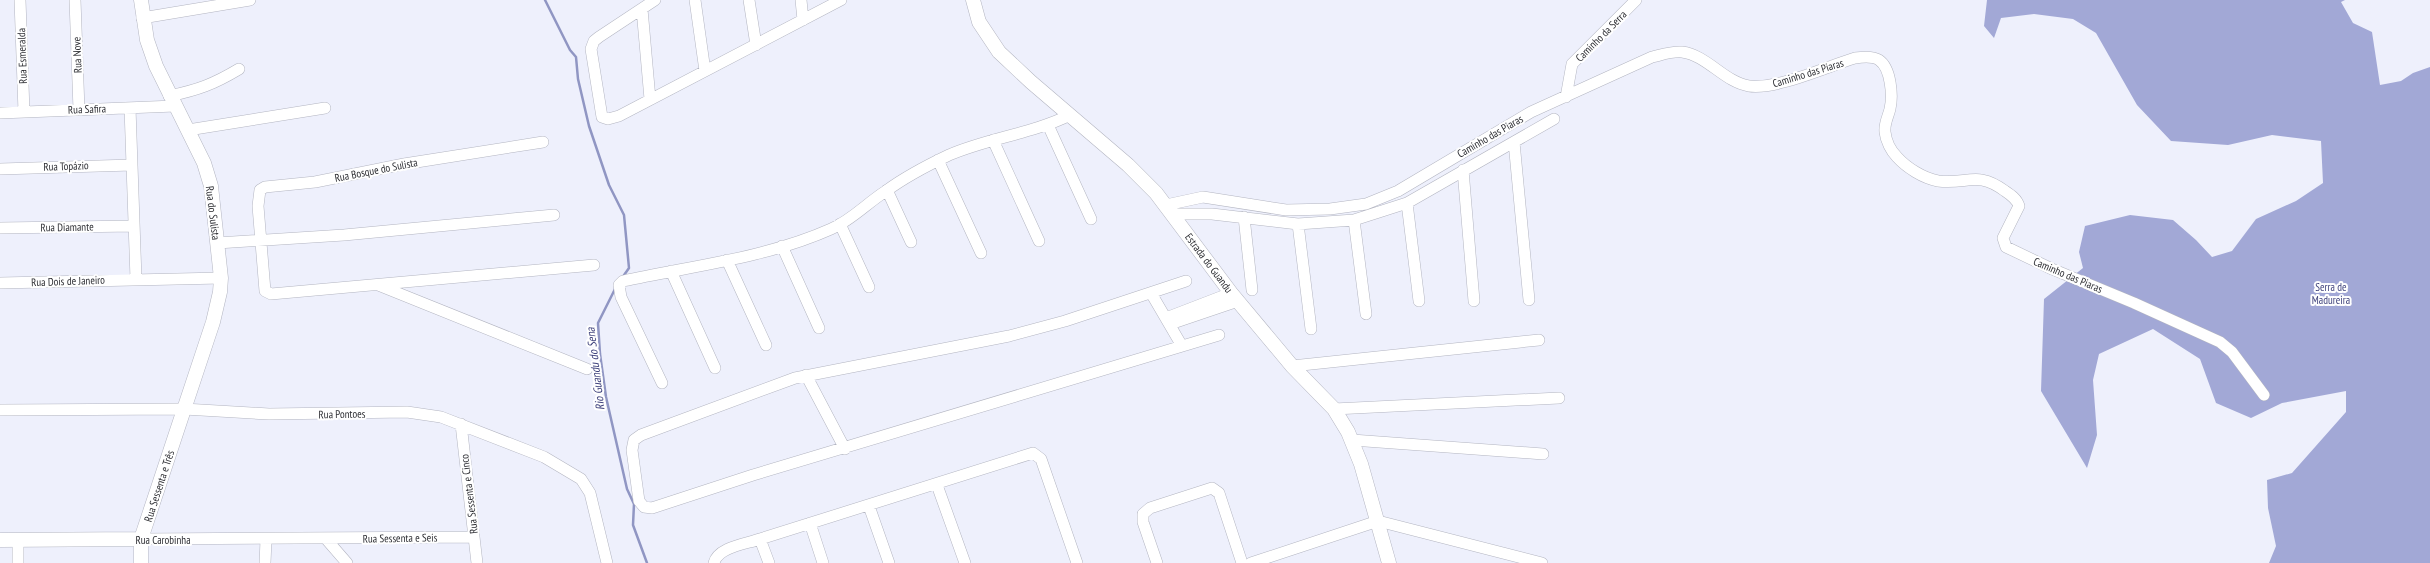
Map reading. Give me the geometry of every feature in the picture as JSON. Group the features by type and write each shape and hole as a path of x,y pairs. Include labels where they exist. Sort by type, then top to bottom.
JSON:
{"street":[{"name":"Rua Esmeralda","path":"20,0 24,112"},
{"name":"Rua Nove","path":"75,0 79,110"},
{"name":"Rua do Sulista","path":"141,0 142,18 147,40 172,101 204,163 211,186 221,278 220,292 213,322 184,409"},
{"path":"142,18 196,4 250,0"},
{"path":"655,0 594,41 591,49 602,117 608,119 619,116 841,0"},
{"path":"695,0 705,71"},
{"path":"748,0 756,45"},
{"path":"801,0 803,20"},
{"name":"Estrada do Guandu","path":"973,0 979,22 999,52 1128,165 1169,210 1234,297 1292,366 1334,409 1352,440 1369,488 1389,563"},
{"name":"Caminho da Serra","path":"1566,97 1572,64 1636,0"},
{"path":"642,9 650,99"},
{"name":"Caminho das Piaras","path":"1169,210 1203,197 1286,210 1330,209 1366,204 1398,191 1531,112 1652,57 1670,53 1682,52 1693,55 1733,81 1749,86 1778,83 1855,58 1866,57 1879,59 1885,66 1889,79 1890,109 1885,132 1888,143 1896,157 1920,176 1938,181 1981,179 2002,188 2014,197 2019,206 2003,238 2006,247 2052,270 2134,303 2220,342 2232,352 2264,395"},
{"name":"Rua Safira","path":"0,113 130,108 172,101 212,85 239,69"},
{"path":"130,108 136,279"},
{"path":"188,130 326,108"},
{"path":"662,383 621,297 619,285 623,282 727,260 808,238 840,224 886,190 938,160 993,140 1048,125 1070,115"},
{"path":"1169,210 1298,224 1354,220 1407,203 1554,119"},
{"path":"1048,125 1091,219"},
{"path":"993,140 1038,241"},
{"name":"Rua Bosque do Sulista","path":"261,241 258,194 260,190 266,187 315,182 404,164 542,142"},
{"path":"1514,142 1529,300"},
{"path":"938,160 981,253"},
{"name":"Rua Topázio","path":"0,169 132,165"},
{"path":"1463,170 1474,301"},
{"path":"886,190 911,242"},
{"path":"1407,203 1419,302"},
{"path":"217,243 261,241 554,216"},
{"path":"1244,217 1252,290"},
{"path":"1354,220 1366,314"},
{"path":"840,224 869,287"},
{"path":"1298,224 1312,329"},
{"name":"Rua Diamante","path":"0,228 134,226"},
{"path":"261,241 264,286 268,294 594,265"},
{"path":"782,246 819,328"},
{"path":"727,260 766,345"},
{"path":"671,271 715,368"},
{"name":"Rua Dois de Janeiro","path":"0,283 221,278"},
{"path":"1186,281 1009,336 806,375 766,387 637,437 634,440 632,450 639,501 644,507 652,508 746,477 845,449 1219,335"},
{"path":"376,284 587,369"},
{"path":"1151,293 1182,346"},
{"path":"1168,321 1234,297"},
{"path":"1292,366 1539,340"},
{"path":"806,375 845,449"},
{"path":"1334,409 1559,398"},
{"name":"Rua Pontoes","path":"0,410 184,409 269,414 407,412 430,414 461,424 544,457 581,479 590,493 607,563"},
{"name":"Rua Sessenta e Três","path":"141,563 141,539 184,409"},
{"name":"Rua Sessenta e Cinco","path":"461,424 477,563"},
{"path":"1352,440 1543,454"},
{"path":"714,563 717,555 760,539 937,485 1029,453 1037,454 1041,459 1077,563"},
{"path":"937,485 965,563"},
{"path":"1157,563 1143,522 1142,517 1146,511 1214,488 1218,493 1242,563"},
{"path":"869,506 889,563"},
{"path":"1251,563 1378,521 1513,559 1542,563"},
{"path":"810,523 824,563"},
{"name":"Rua Sessenta e Seis","path":"327,540 474,537"},
{"path":"760,539 769,563"},
{"name":"Rua Carobinha","path":"0,540 327,540"},
{"path":"18,540 18,563"},
{"path":"265,563 266,540"},
{"path":"327,540 346,563"}],"green space":[{"name":"Serra de Madureira","path":"1987,0 2345,0 2341,2 2353,23 2372,32 2380,85 2401,81 2413,73 2430,67 2430,563 2269,563 2276,546 2268,508 2267,480 2292,473 2346,412 2346,391 2282,403 2251,418 2216,403 2200,359 2153,329 2099,354 2093,380 2097,435 2087,468 2041,391 2044,299 2083,268 2079,252 2085,226 2130,215 2173,220 2196,240 2212,257 2232,251 2256,219 2296,201 2323,183 2321,141 2272,135 2228,145 2171,141 2137,105 2096,33 2073,19 2034,14 2001,18 1994,38 1984,26"}],"waterway":[{"name":"Rio Guandu do Sena","path":"545,0 570,50 576,57 578,79 589,126 609,185 624,215 629,268 622,278"},
{"name":"Rio Guandu do Sena","path":"616,287 598,323 600,354 606,397 627,489 634,504 633,525 647,563"}]}
